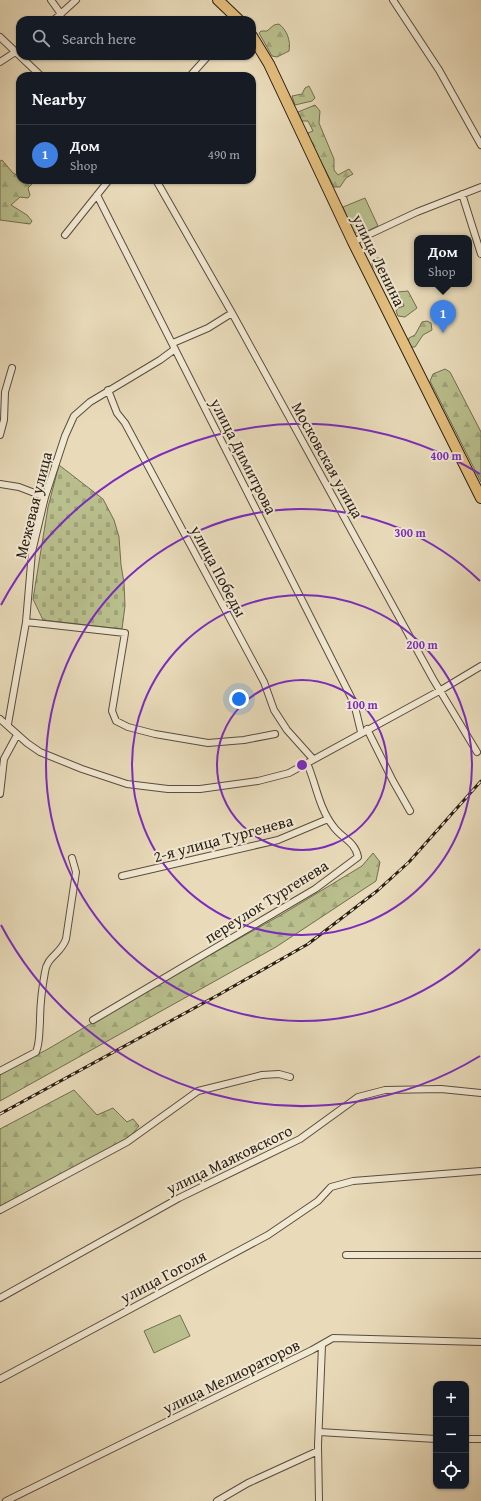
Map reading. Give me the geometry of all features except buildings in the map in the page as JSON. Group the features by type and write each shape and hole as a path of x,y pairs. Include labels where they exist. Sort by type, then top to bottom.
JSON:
{"main road":[{"path":"222,1 235,16"},
{"name":"улица Ленина","path":"256,43 269,64 353,242 481,498"}],"street":[{"path":"51,0 61,14"},
{"path":"59,16 76,0"},
{"path":"393,0 439,70 481,145"},
{"path":"0,37 16,50"},
{"path":"0,62 16,52"},
{"path":"26,60 37,72"},
{"path":"194,72 204,60"},
{"path":"65,235 106,184"},
{"name":"Московская улица","path":"158,184 232,313 433,679 442,690 446,701 477,752"},
{"path":"353,242 418,212 481,187"},
{"path":"462,194 481,254"},
{"name":"улица Димитрова","path":"97,195 354,703 361,732"},
{"name":"Межевая улица","path":"8,724 26,622 32,552 57,455 74,416 90,402 108,390 160,360 174,346 232,313"},
{"path":"0,435 4,420 5,392 12,368"},
{"name":"улица Победы","path":"108,390 117,413 126,423 264,682 274,710 287,730 313,759"},
{"path":"0,484 19,487 45,497"},
{"path":"26,622 125,633 112,711 116,722 128,727 155,734 208,743 244,740 275,734"},
{"path":"0,718 8,724 17,735 40,752 82,769 127,784 168,789 200,790 258,781 289,773 361,732 442,690 481,666"},
{"path":"367,729 392,781 410,811"},
{"path":"0,794 4,759 17,735"},
{"name":"переулок Тургенева","path":"93,1020 296,901 315,889 358,856 351,843 333,827 328,819 317,795 307,763"},
{"name":"2-я улица Тургенева","path":"122,876 278,840 328,819"},
{"path":"0,1071 36,1052 38,1047 45,971 48,961 64,947 66,939 76,872 72,858"},
{"path":"0,1210 127,1142 198,1091 262,1075 279,1074 290,1078"},
{"name":"улица Маяковского","path":"0,1298 179,1198 300,1139 358,1097 385,1090 441,1089 481,1093"},
{"name":"улица Гоголя","path":"0,1379 268,1235 318,1202 332,1187 353,1181 481,1171"},
{"path":"346,1255 481,1255"},
{"name":"улица Мелиораторов","path":"6,1501 333,1338 481,1342"},
{"path":"319,1501 318,1451 322,1344"},
{"path":"319,1432 433,1439"},
{"path":"469,1439 481,1439"},
{"path":"219,1500 248,1483 318,1451"}],"green space":[{"path":"279,24 282,26 289,40 289,51 277,57 272,56 259,33 261,31 267,31 274,25"},
{"path":"309,86 315,98 312,101 295,105 292,96 302,94 305,88"},
{"path":"315,105 320,111 319,123 334,159 334,170 338,175 349,169 353,174 346,178 340,187 334,187 309,138 308,133 313,131 308,121 302,121 298,112"},
{"path":"2,160 16,175 16,184 32,184 28,188 30,195 28,198 20,197 11,205 27,215 32,221 30,224 0,220 0,161"},
{"path":"365,198 378,226 365,232 355,233 343,207"},
{"path":"378,258 382,260 384,264 382,268 378,270 374,268 372,264 374,260"},
{"path":"408,291 417,308 405,317 398,316 396,311 398,308 404,306 398,292"},
{"path":"427,321 431,323 432,330 423,335 415,347 410,347 408,343 409,338 415,335 422,322"},
{"path":"445,369 450,372 481,432 481,482 430,381 433,374"},
{"path":"59,465 103,499 114,520 119,537 124,583 125,606 122,629 43,620 33,599 48,507"},
{"path":"373,853 380,862 376,881 276,947 0,1101 0,1074 48,1049 151,988 281,915 362,866"},
{"path":"74,1090 97,1115 113,1108 127,1122 133,1119 139,1126 128,1139 0,1208 0,1129"},
{"path":"180,1315 190,1336 154,1353 144,1331"}],"railway":[{"path":"0,1114 220,994 308,944 377,891 409,862 481,781"}],"place":[{"name":"Дом","path":"443,333"}]}
